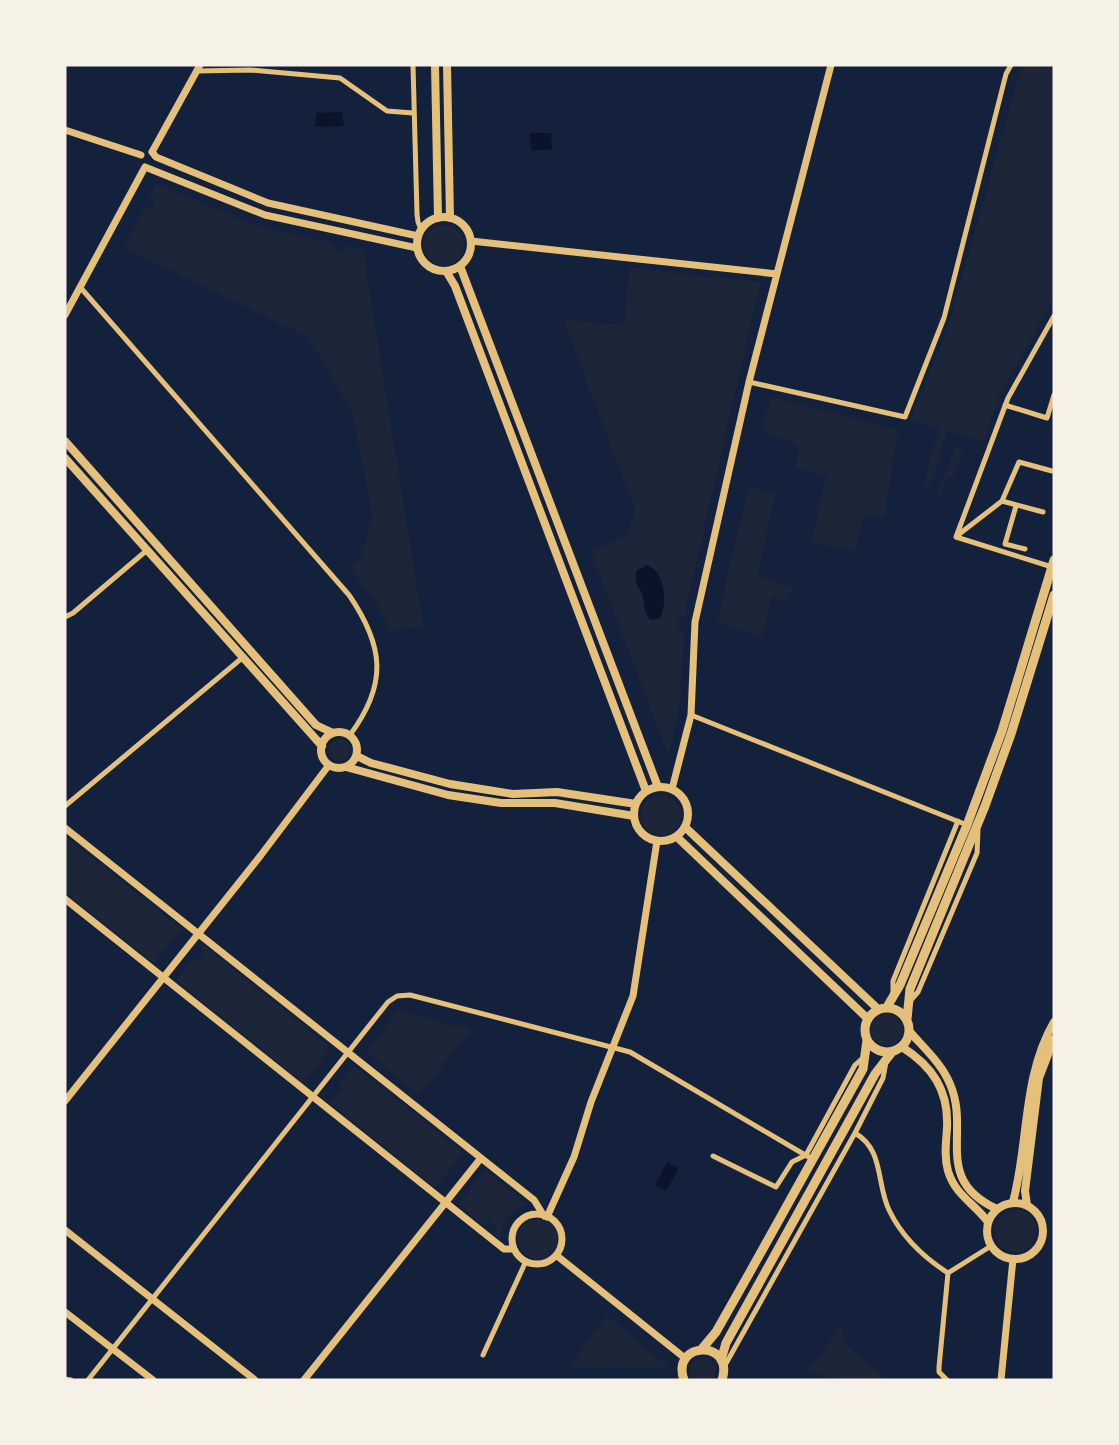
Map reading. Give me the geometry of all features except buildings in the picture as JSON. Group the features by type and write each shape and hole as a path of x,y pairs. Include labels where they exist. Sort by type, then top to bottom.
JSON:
{"main road":[{"path":"435,65 438,218"},
{"path":"447,65 450,218"},
{"path":"438,218 450,218 460,222 467,230 471,241 467,259 460,266 446,271 433,269 422,261 417,248 420,232 429,222 438,218"},
{"path":"460,266 658,787"},
{"path":"446,271 455,286 646,791"},
{"path":"65,441 316,725 333,733"},
{"path":"65,458 322,746"},
{"path":"701,1350 716,1332 744,1284 809,1157 863,1069 867,1055 865,1029 868,1019 882,1008 900,985 962,823 1002,731 1053,564"},
{"path":"997,1209 974,1195 965,1182 955,1151 957,1106 950,1084 940,1066 910,1032 907,1003 910,989 1011,734 1054,595"},
{"path":"333,733 350,735 357,745 357,756 340,769 329,765 322,756 324,741 333,733"},
{"path":"357,756 372,763 450,785 513,794 557,792 636,804"},
{"path":"346,767 461,797 501,803 555,803 634,816"},
{"path":"658,787 672,789 684,798 687,805 689,813 685,827 677,837 657,841 641,833 634,816 636,804 646,791 658,787"},
{"path":"685,827 882,1008 899,1010 907,1019"},
{"path":"677,837 868,1019"},
{"path":"1013,1202 1033,1076 1054,1021"},
{"path":"724,1372 726,1343 875,1074 889,1055 902,1047 910,1032"},
{"path":"1027,1205 1025,1191 1039,1078 1054,1039"},
{"path":"867,1040 889,1055"},
{"path":"902,1047 918,1057 932,1072 941,1088 946,1107 945,1151 948,1172 956,1189 988,1222"},
{"path":"1013,1202 1027,1205 1034,1210 1042,1225 1041,1242 1030,1255 1005,1258 991,1247 987,1235 988,1222 997,1209 1013,1202"},
{"path":"684,1380 682,1369 686,1359 690,1354 701,1350 713,1352 724,1372"}],"street":[{"path":"65,130 141,155 144,152 154,155 268,203 420,232 413,65"},
{"path":"672,789 691,715 695,621 749,382 831,65"},
{"path":"749,382 905,417 944,318 1006,74 1011,65"},
{"path":"65,315 147,167 155,164 154,155 198,68 340,78 387,111 413,113"},
{"path":"141,155 140,159 147,167 265,215 417,248"},
{"path":"471,241 777,274"},
{"path":"80,287 333,576 366,619 376,649 377,675 372,700 350,735"},
{"path":"956,537 1005,405 1054,316"},
{"path":"1005,405 1047,418 1054,394"},
{"path":"956,537 1002,501 1019,462 1052,471"},
{"path":"1002,501 1044,512"},
{"path":"1016,506 1005,544 1025,549"},
{"path":"956,537 1053,564"},
{"path":"65,617 146,551"},
{"path":"65,806 242,658"},
{"path":"691,715 962,823"},
{"path":"65,1101 329,765"},
{"path":"65,828 534,1200 545,1216 560,1230 561,1243 556,1255 542,1264 526,1261 514,1249 513,1235 519,1223 530,1216 545,1216"},
{"path":"545,1216 574,1157 591,1102 633,996 657,841"},
{"path":"65,899 504,1249 514,1249"},
{"path":"88,1380 388,1002 397,996 410,995 630,1052 809,1157"},
{"path":"724,1372 855,1133 883,1078 889,1055"},
{"path":"855,1133 873,1147 889,1209 904,1234 920,1253 948,1273"},
{"path":"713,1156 776,1187 792,1162 809,1157"},
{"path":"304,1380 481,1158"},
{"path":"65,1230 255,1380"},
{"path":"948,1273 991,1247"},
{"path":"556,1255 686,1359"},
{"path":"1001,1380 1013,1259"},
{"path":"484,1355 526,1261"},
{"path":"947,1380 939,1372 939,1367 948,1273"},
{"path":"65,1312 153,1380"},
{"path":"65,1379 71,1380"}],"shaded area":[{"path":"1022,65 1054,70 1054,298 1000,394 984,441 947,431 939,456 941,458 929,486 924,485 939,428 910,421 947,330"},
{"path":"342,112 344,126 315,127 316,113"},
{"path":"530,133 551,133 552,149 533,151"},
{"path":"156,184 260,227 334,243 333,249 344,252 346,245 363,250 423,626 390,631 378,605 350,569 361,556 373,517 353,413 308,337 124,248 145,207 151,210 156,203 149,198"},
{"path":"444,225 452,226 458,231 463,237 463,253 458,259 452,264 444,265 436,264 430,259 425,253 424,245 425,237 430,231 436,226"},
{"path":"630,268 760,282 684,617 677,618 677,631 684,631 680,700 669,757 591,552 627,536 635,510 563,319 624,326"},
{"path":"772,397 898,430 884,519 864,513 855,552 811,542 826,476 796,468 799,449 787,440 761,430"},
{"path":"955,447 963,450 953,477 948,475 939,499 936,498"},
{"path":"749,487 776,493 757,577 794,587 787,601 772,597 761,637 717,621"},
{"path":"647,565 658,574 664,596 660,618 651,620 645,612 636,579 637,570"},
{"path":"340,739 348,742 351,750 348,758 340,761 332,758 329,750 332,742"},
{"path":"661,795 669,796 675,801 680,807 680,823 675,829 669,834 661,835 653,834 647,829 642,823 641,815 642,807 647,801 653,796"},
{"path":"65,836 181,929 154,963 65,892"},
{"path":"204,946 331,1048 303,1082 176,980 193,959 197,961 204,952 201,949"},
{"path":"398,1011 471,1030 419,1095 366,1052"},
{"path":"887,1014 898,1019 903,1030 898,1041 887,1046 876,1041 871,1030 876,1019"},
{"path":"352,1067 356,1067 463,1153 435,1188 326,1099 332,1102 342,1089 338,1085"},
{"path":"667,1162 679,1168 666,1191 655,1185"},
{"path":"485,1171 528,1204 508,1217 502,1227 500,1239 493,1234 497,1229 488,1220 483,1226 459,1204"},
{"path":"1016,1210 1031,1216 1037,1231 1031,1246 1016,1252 1001,1246 995,1231 1001,1216"},
{"path":"538,1219 552,1225 558,1239 552,1253 538,1259 524,1253 518,1239 524,1225"},
{"path":"607,1316 667,1365 666,1368 568,1367"},
{"path":"840,1325 847,1345 886,1380 844,1380 807,1371 817,1361"},
{"path":"706,1357 716,1366 714,1380 693,1380 690,1372 692,1364 697,1359"}]}
